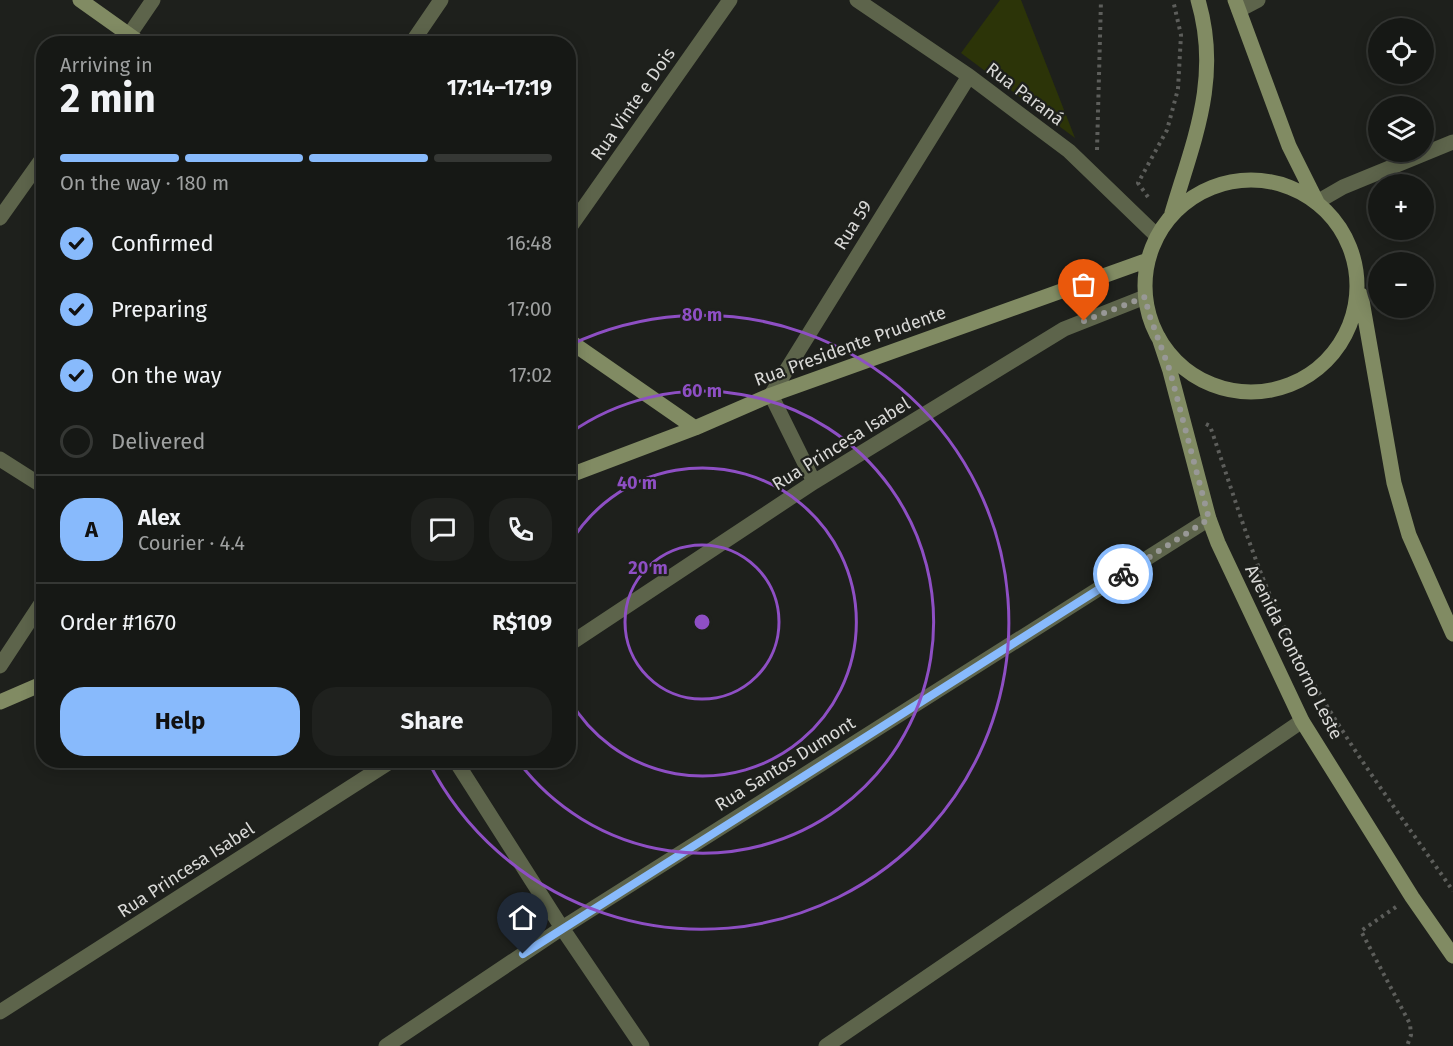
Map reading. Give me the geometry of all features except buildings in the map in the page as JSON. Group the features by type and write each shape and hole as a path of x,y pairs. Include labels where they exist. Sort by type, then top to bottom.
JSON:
{"street":[{"path":"80,0 126,36"},
{"path":"135,36 153,0"},
{"path":"416,36 441,0"},
{"name":"Rua Vinte e Dois","path":"576,219 730,0"},
{"name":"Rua Paraná","path":"856,0 969,76 1069,151 1157,236"},
{"path":"1198,0 1207,37 1208,72 1200,120 1169,218 1157,236 1148,260 1145,297 1159,338 1175,360 1193,374 1220,387 1252,392 1284,387 1313,373 1325,363 1340,344 1356,309 1358,277"},
{"path":"1258,0 1237,5 1289,146 1317,202"},
{"name":"Rua 59","path":"771,395 969,76"},
{"path":"1317,202 1343,187 1453,142"},
{"path":"0,218 36,167"},
{"path":"1169,218 1204,191 1235,181 1251,180 1281,183 1306,195 1317,202 1344,232 1356,261 1394,483 1409,535 1453,634"},
{"name":"Rua Presidente Prudente","path":"576,473 695,428 771,395 1148,260"},
{"name":"Rua Princesa Isabel","path":"576,640 814,482 1064,329 1145,297"},
{"name":"Avenida Contorno Leste","path":"1159,338 1209,519 1218,543 1302,721 1412,897 1453,956"},
{"path":"576,346 695,428"},
{"path":"771,395 814,482"},
{"path":"0,459 36,482"},
{"name":"Rua Santos Dumont","path":"386,1046 562,928 1209,519"},
{"path":"0,666 36,611"},
{"path":"0,702 36,686"},
{"path":"826,1046 1302,721"},
{"name":"Rua Princesa Isabel","path":"0,1012 381,768"},
{"path":"459,768 562,928 642,1046"}],"path":[{"path":"1097,177 1101,0"},
{"path":"1169,218 1138,183 1167,130 1178,89 1181,35 1173,0"},
{"path":"1180,413 1210,426 1264,583 1287,633 1330,710 1453,891"},
{"path":"1407,1046 1411,1035 1410,1024 1361,931 1412,897"}],"green space":[{"path":"1000,0 1021,0 1075,138 961,53"}],"way so far":[{"path":"1084,321 1145,297 1170,371 1209,519 1123,574"}],"route":[{"path":"523,954 1123,574"}]}
